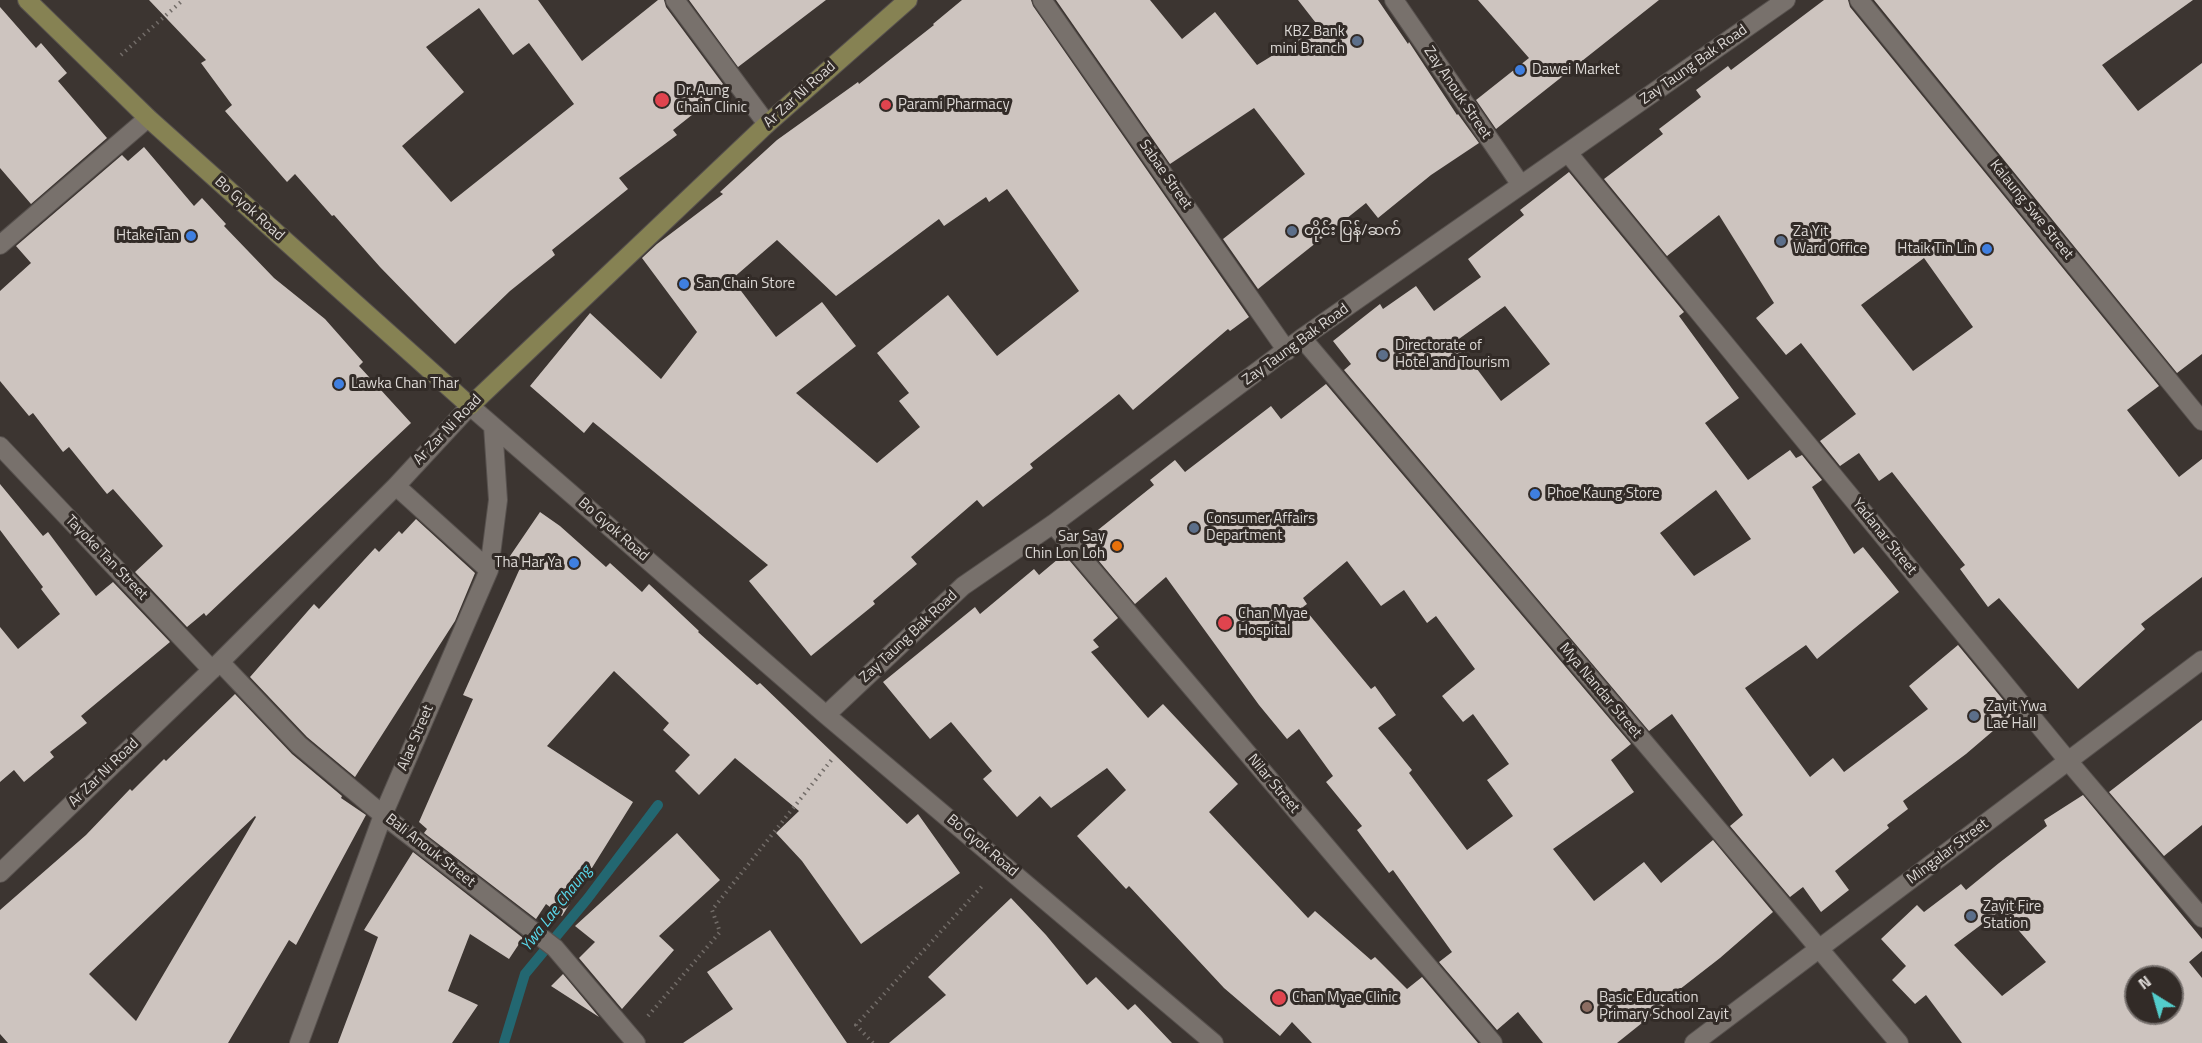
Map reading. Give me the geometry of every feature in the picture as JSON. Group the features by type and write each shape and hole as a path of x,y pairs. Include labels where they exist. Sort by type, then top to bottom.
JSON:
{"main road":[{"name":"Bo Gyok Road","path":"27,0 100,74 148,118 470,406"},
{"name":"Ar Zar Ni Road","path":"470,406 767,124 908,0"}],"street":[{"path":"675,0 767,124"},
{"name":"Sabae Street","path":"1042,0 1287,351"},
{"name":"Zay Anouk Street","path":"1394,0 1521,185"},
{"name":"Zay Taung Bak Road","path":"826,715 963,586 1053,524 1302,338 1786,0"},
{"name":"Kalaung Swe Street","path":"1859,0 2202,421"},
{"path":"0,244 148,118"},
{"name":"Yadanar Street","path":"1568,153 2069,762 2202,918"},
{"name":"Mya Nandar Street","path":"1302,338 1899,1043"},
{"name":"Bo Gyok Road","path":"470,406 826,715 1214,1043"},
{"name":"Ar Zar Ni Road","path":"0,873 216,666 396,486 470,406"},
{"name":"Alae Street","path":"299,1043 383,815 489,570 498,500 493,426"},
{"name":"Tayoke Tan Street","path":"0,446 216,666"},
{"path":"396,486 489,570"},
{"name":"Nilar Street","path":"1053,524 1493,1043"},
{"name":"Mingalar Street","path":"1694,1043 2202,660"},
{"name":"Bali Anouk Street","path":"216,666 299,745 383,815 555,948 633,1040"}],"path":[{"path":"100,74 183,0"},
{"path":"633,1040 720,932 712,910 851,736"},
{"path":"873,1043 856,1024 1002,864"}],"building":[{"path":"149,0 538,0 582,61 658,0 664,0 666,7 726,88 673,130 677,135 619,178 628,189 552,250 555,255 510,291 455,344 380,267 334,215 332,216 295,174 287,182 225,111 232,105 201,63 206,60","holes":["479,8 513,55 529,43 574,104 451,202 402,146 464,92 426,47"]},
{"path":"689,0 826,0 738,67"},
{"path":"962,0 1031,0 1249,317 1230,331 1228,329 1133,410 1119,394 1030,464 1033,468 983,507 977,500 911,557 917,564 873,601 875,604 811,656 749,581 768,565 593,422 584,433 530,386 590,313 661,379 697,332 642,258 723,194 720,192 777,140 858,82 859,84","holes":["1007,189 1079,291 997,356 948,295 877,353 909,393 899,401 920,427 877,463 796,393 856,346 822,302 776,337 732,279 777,240 836,296 939,219 944,226 986,197 989,202"]},
{"path":"1056,0 1150,0 1182,39 1215,12 1257,65 1319,27 1298,0 1378,0 1457,115 1479,143 1431,175 1378,218 1366,203 1258,289 1223,239 1305,174 1254,108 1170,164"},
{"path":"1478,0 1659,0 1496,129 1476,100 1529,58"},
{"path":"1824,0 1848,0 1850,7 2159,386 2127,410 2179,477 2202,459 2202,577 2141,624 2145,629 2078,689 1999,598 1988,607 1960,569 1965,565 1892,472 1879,481 1859,453 1840,466 1820,441 1856,414 1801,343 1786,355 1756,318 1774,303 1719,215 1667,256 1604,179 1663,134 1659,129 1701,97 1696,90 1728,66 1731,70","holes":["1924,258 1973,327 1913,371 1861,305"]},
{"path":"1874,0 2193,0 2102,65 2138,111 2202,63 2202,354 2177,373"},
{"path":"0,7 36,48 41,43 67,73 58,81 107,138 31,204 0,168"},
{"path":"144,147 194,206 202,198 226,224 224,226 274,278 325,319 363,362 359,366 411,423 206,616 204,613 187,627 135,572 163,546 113,489 107,494 69,447 63,452 33,413 29,416 0,381 0,291 31,263 16,246 122,155 128,161"},
{"path":"1569,172 1684,312 1679,316 1739,398 1705,423 1748,480 1790,450 1796,458 1802,455 1822,480 1812,487 1854,554 1863,547 1899,592 1817,659 1806,645 1745,688 1810,777 1833,758 1844,772 1928,709 1909,686 1958,645 2014,713 1966,754 1903,801 1908,809 1887,825 1889,828 1835,871 1849,890 1821,912 1803,887 1790,897 1730,826 1743,815 1672,714 1649,731 1344,370 1351,364 1333,341 1380,304 1383,309 1416,286 1434,311 1481,277 1468,259 1524,215 1520,210","holes":["1505,306 1550,364 1501,401 1456,341","1716,490 1751,539 1694,576 1660,533"]},
{"path":"1326,384 1631,744 1611,760 1634,792 1553,849 1594,901 1644,862 1661,883 1713,840 1773,912 1675,993 1677,995 1617,1043 1543,1043 1518,1012 1497,1030 1439,962 1452,952 1393,870 1389,873 1357,830 1362,826 1326,782 1333,776 1299,729 1287,739 1259,705 1166,577 1135,604 1083,542 1154,485 1150,480 1175,460 1185,472 1271,406 1281,419","holes":["1347,561 1381,606 1404,590 1427,623 1436,616 1475,669 1442,696 1463,722 1473,714 1509,764 1487,780 1513,816 1467,850 1409,773 1412,770 1378,728 1396,715 1375,686 1371,689 1303,607 1307,604 1303,598"]},
{"path":"0,484 43,536 48,532 96,596 113,582 170,642 81,716 87,723 50,752 54,757 24,782 14,770 0,782 0,627 18,649 60,614 41,589 43,587 0,530"},
{"path":"540,512 560,526 606,567 610,563 642,592 649,584 757,685 760,683 907,824 918,814 960,873 861,944 802,861 776,833 799,811 735,758 699,795 675,771 690,755 663,730 669,723 614,671 547,746 633,802 562,916 546,904 536,919 424,833 427,829 419,822 473,699 463,695 521,566 508,559"},
{"path":"416,519 475,573 455,621 355,777 307,737 250,677 314,604 319,609 375,548 379,552 399,531 402,534"},
{"path":"1064,554 1118,618 1093,640 1099,647 1091,652 1148,718 1163,704 1238,784 1209,812 1308,918 1315,911 1371,960 1375,957 1407,989 1422,977 1478,1043 1312,1043 1292,1022 1280,1036 1224,988 1129,886 1126,889 1077,836 1126,790 1107,768 1051,808 1040,796 1017,817 983,779 992,771 951,722 930,739 883,682 975,607 980,614 1034,569 1039,575"},
{"path":"235,694 292,754 342,796 341,798 366,815 296,945 289,940 228,1043 8,1043 0,1034 0,910 86,835 130,789 132,791 164,759 166,761","holes":["256,817 136,1021 89,974"]},
{"path":"2202,720 2202,825 2164,856 2109,792"},
{"path":"2083,795 2202,939 2202,951 2189,962 2202,978 2202,1043 1962,1043 1926,995 1915,1004 1892,980 1906,966 1881,939 1917,905 1924,912 1961,884 1966,890 2047,826 2044,820","holes":["2001,910 2046,962 2002,996 1954,945"]},
{"path":"677,833 720,880 659,936 674,950 622,1009 579,958 595,942 575,926"},
{"path":"413,852 523,938 509,959 470,934 448,991 478,1005 452,1043 338,1043 378,937 364,930"},
{"path":"1011,898 1046,935 1087,985 1096,977 1128,1010 1135,1004 1172,1043 889,1043 946,995 928,977"},
{"path":"770,930 847,1043 683,1043 733,1009 707,972"},
{"path":"563,974 599,1017 551,986"}],"waterway":[{"name":"Ywa Lae Chaung","path":"504,1043 525,974 588,898 658,805"}],"place":[{"name":"KBZ Bank mini Branch","path":"1357,41"},
{"name":"Dawei Market","path":"1520,70"},
{"name":"Dr. Aung Chain Clinic","path":"662,100"},
{"name":"Parami Pharmacy","path":"886,105"},
{"name":"တိုင်း ပြန်/ဆက်","path":"1292,231"},
{"name":"Htake Tan","path":"191,236"},
{"name":"Za Yit Ward Office","path":"1781,241"},
{"name":"Htaik Tin Lin","path":"1987,249"},
{"name":"San Chain Store","path":"684,284"},
{"name":"Directorate of Hotel and Tourism","path":"1383,355"},
{"name":"Lawka Chan Thar","path":"339,384"},
{"name":"Phoe Kaung Store","path":"1535,494"},
{"name":"Consumer Affairs Department","path":"1194,528"},
{"name":"Sar Say Chin Lon Loh","path":"1117,546"},
{"name":"Tha Har Ya","path":"574,563"},
{"name":"Chan Myae Hospital","path":"1225,623"},
{"name":"Zayit Ywa Lae Hall","path":"1974,716"},
{"name":"Zayit Fire Station","path":"1971,916"},
{"name":"Chan Myae Clinic","path":"1279,998"},
{"name":"Basic Education Primary School Zayit","path":"1587,1007"}]}
